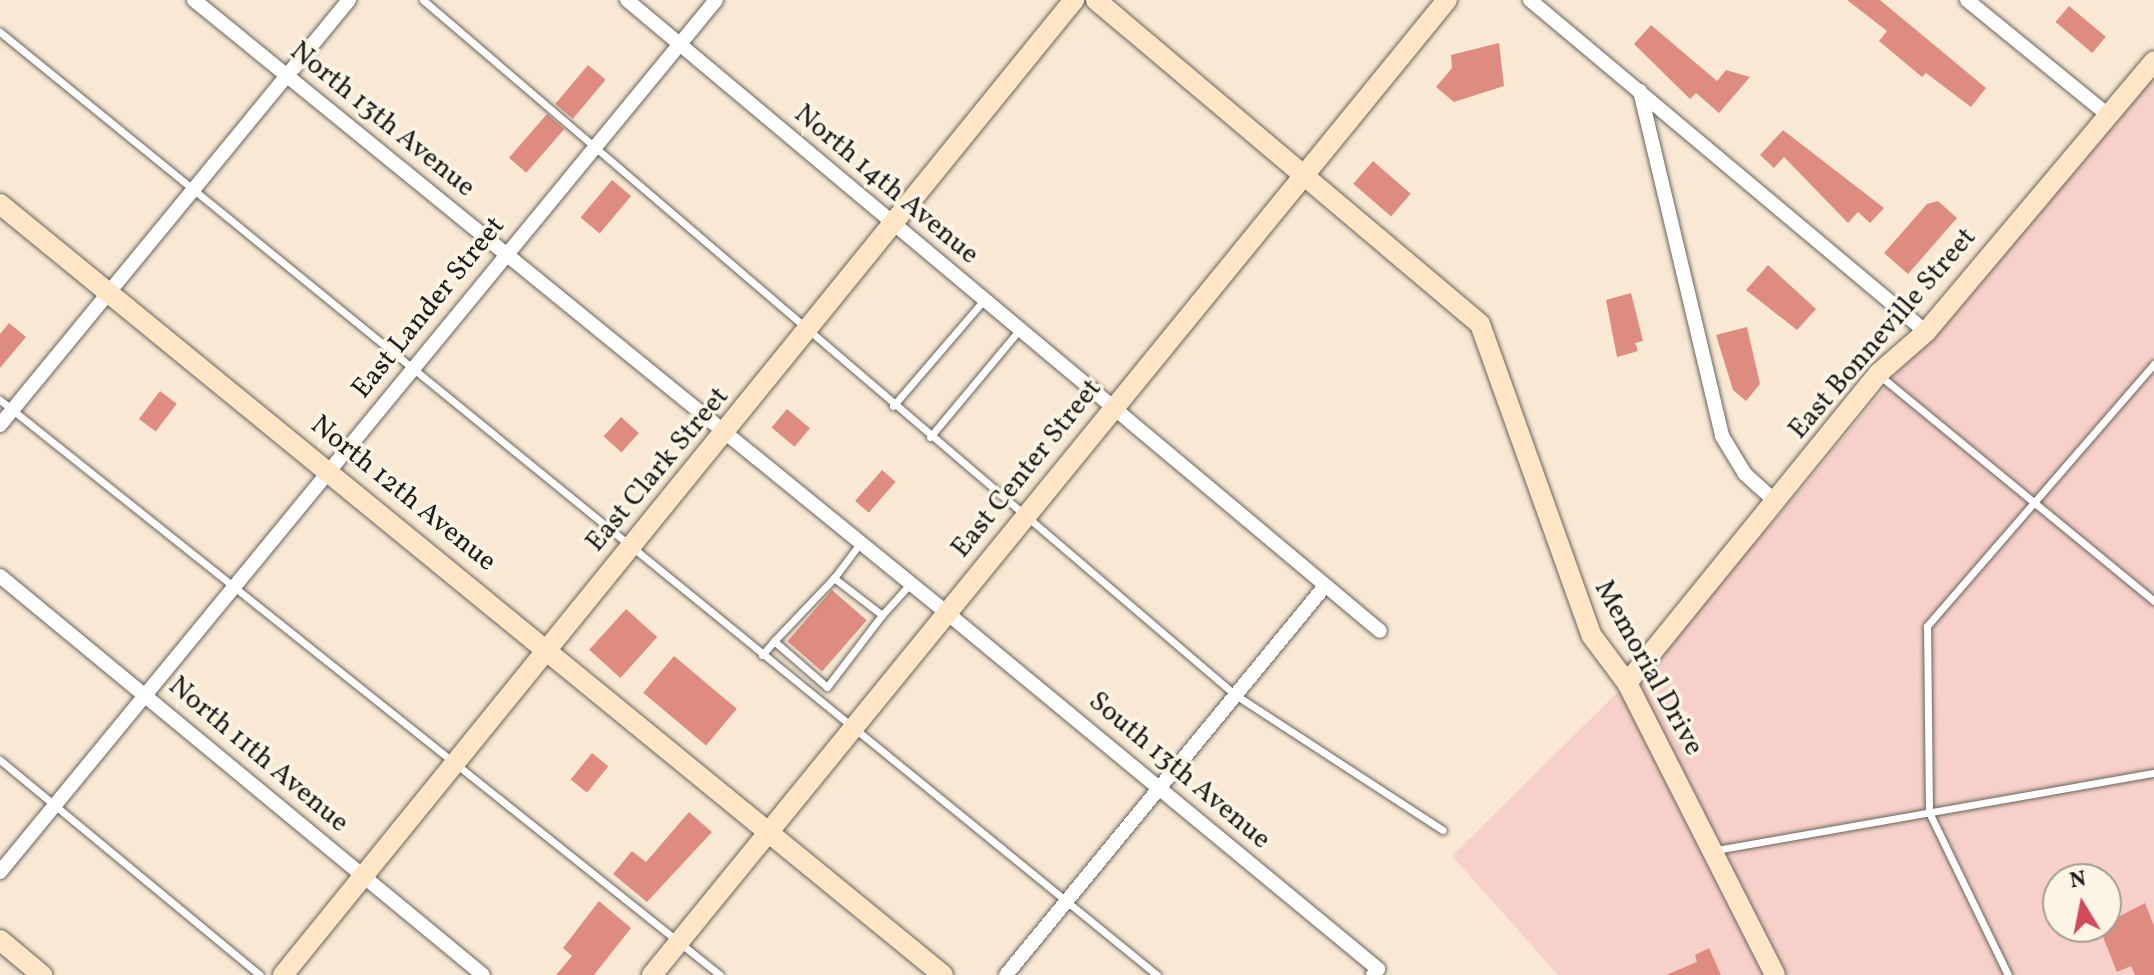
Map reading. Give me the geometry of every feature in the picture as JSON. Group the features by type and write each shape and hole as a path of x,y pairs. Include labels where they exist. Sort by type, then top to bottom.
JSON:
{"street":[{"name":"North 13th Avenue","path":"194,0 947,613"},
{"path":"0,425 349,0"},
{"name":"North 14th Avenue","path":"627,0 1380,631"},
{"name":"East Lander Street","path":"0,872 716,0"},
{"name":"East Clark Street","path":"283,975 724,431 810,333 896,227 1074,0"},
{"name":"Memorial Drive","path":"1096,0 1303,176 1451,296 1480,324 1498,360 1568,580 1592,636 1627,683 1775,975"},
{"name":"East Center Street","path":"652,975 1447,0"},
{"path":"1530,0 1926,332"},
{"path":"1967,0 2108,115"},
{"name":"East Bonneville Street","path":"1627,683 1878,374 1926,332 2154,61"},
{"path":"1640,90 1722,436 1745,474 1776,502"},
{"name":"North 12th Avenue","path":"0,204 771,828 943,975"},
{"name":"North 11th Avenue","path":"0,576 483,975"},
{"path":"1006,975 1325,586"},
{"name":"South 13th Avenue","path":"947,613 1376,972"},
{"path":"0,940 42,975"}],"lane":[{"path":"423,0 599,143 893,406 1234,694 1443,830"},
{"path":"0,32 411,371 1157,975"},
{"path":"893,406 983,301"},
{"path":"930,437 1019,330"},
{"path":"2008,975 1929,812 1927,626 2154,364"},
{"path":"1878,374 2154,601"},
{"path":"0,400 720,975"},
{"path":"762,655 834,578 861,542"},
{"path":"834,578 882,615"},
{"path":"774,641 827,687 882,615 911,583"},
{"path":"0,760 260,975"},
{"path":"1713,850 2154,773"}],"shaded area":[{"path":"2154,61 2154,975 1558,975 1452,856 1627,683 1784,510"}],"building":[{"path":"1847,0 1880,0 1986,88 1971,107 1926,73 1922,77 1879,41 1887,31"},
{"path":"2069,6 2106,37 2092,53 2056,22"},
{"path":"1651,25 1717,81 1726,70 1750,77 1719,113 1696,93 1690,99 1634,44"},
{"path":"1499,43 1504,86 1454,102 1436,87 1452,68 1451,55"},
{"path":"588,65 606,80 573,119 555,104"},
{"path":"547,114 564,129 526,173 509,158"},
{"path":"1783,130 1884,208 1870,223 1858,212 1848,223 1784,157 1774,168 1760,155"},
{"path":"1373,161 1411,194 1391,216 1353,184"},
{"path":"612,180 631,196 600,234 581,218"},
{"path":"1938,201 1957,218 1908,274 1884,253 1927,204"},
{"path":"1768,265 1816,309 1797,330 1746,290"},
{"path":"1631,293 1643,341 1635,343 1638,351 1617,357 1606,300"},
{"path":"9,323 26,337 0,368 0,334"},
{"path":"1747,327 1760,384 1746,401 1733,390 1716,335"},
{"path":"160,391 177,404 156,432 139,419"},
{"path":"787,409 810,428 795,447 772,427"},
{"path":"621,417 639,433 621,452 604,436"},
{"path":"882,470 896,482 869,513 855,501"},
{"path":"832,590 867,620 822,671 787,641"},
{"path":"626,609 657,637 620,678 589,650"},
{"path":"674,656 737,709 706,745 643,693"},
{"path":"592,753 608,766 587,793 571,779"},
{"path":"689,812 712,832 647,902 613,874 632,851 646,862"},
{"path":"599,901 631,928 594,975 556,975 572,956 563,948"},
{"path":"2145,903 2154,926 2154,975 2135,975 2131,966 2117,972 2105,943 2122,943 2122,915"},
{"path":"1709,948 1721,975 1666,975 1697,962 1695,955"}]}
